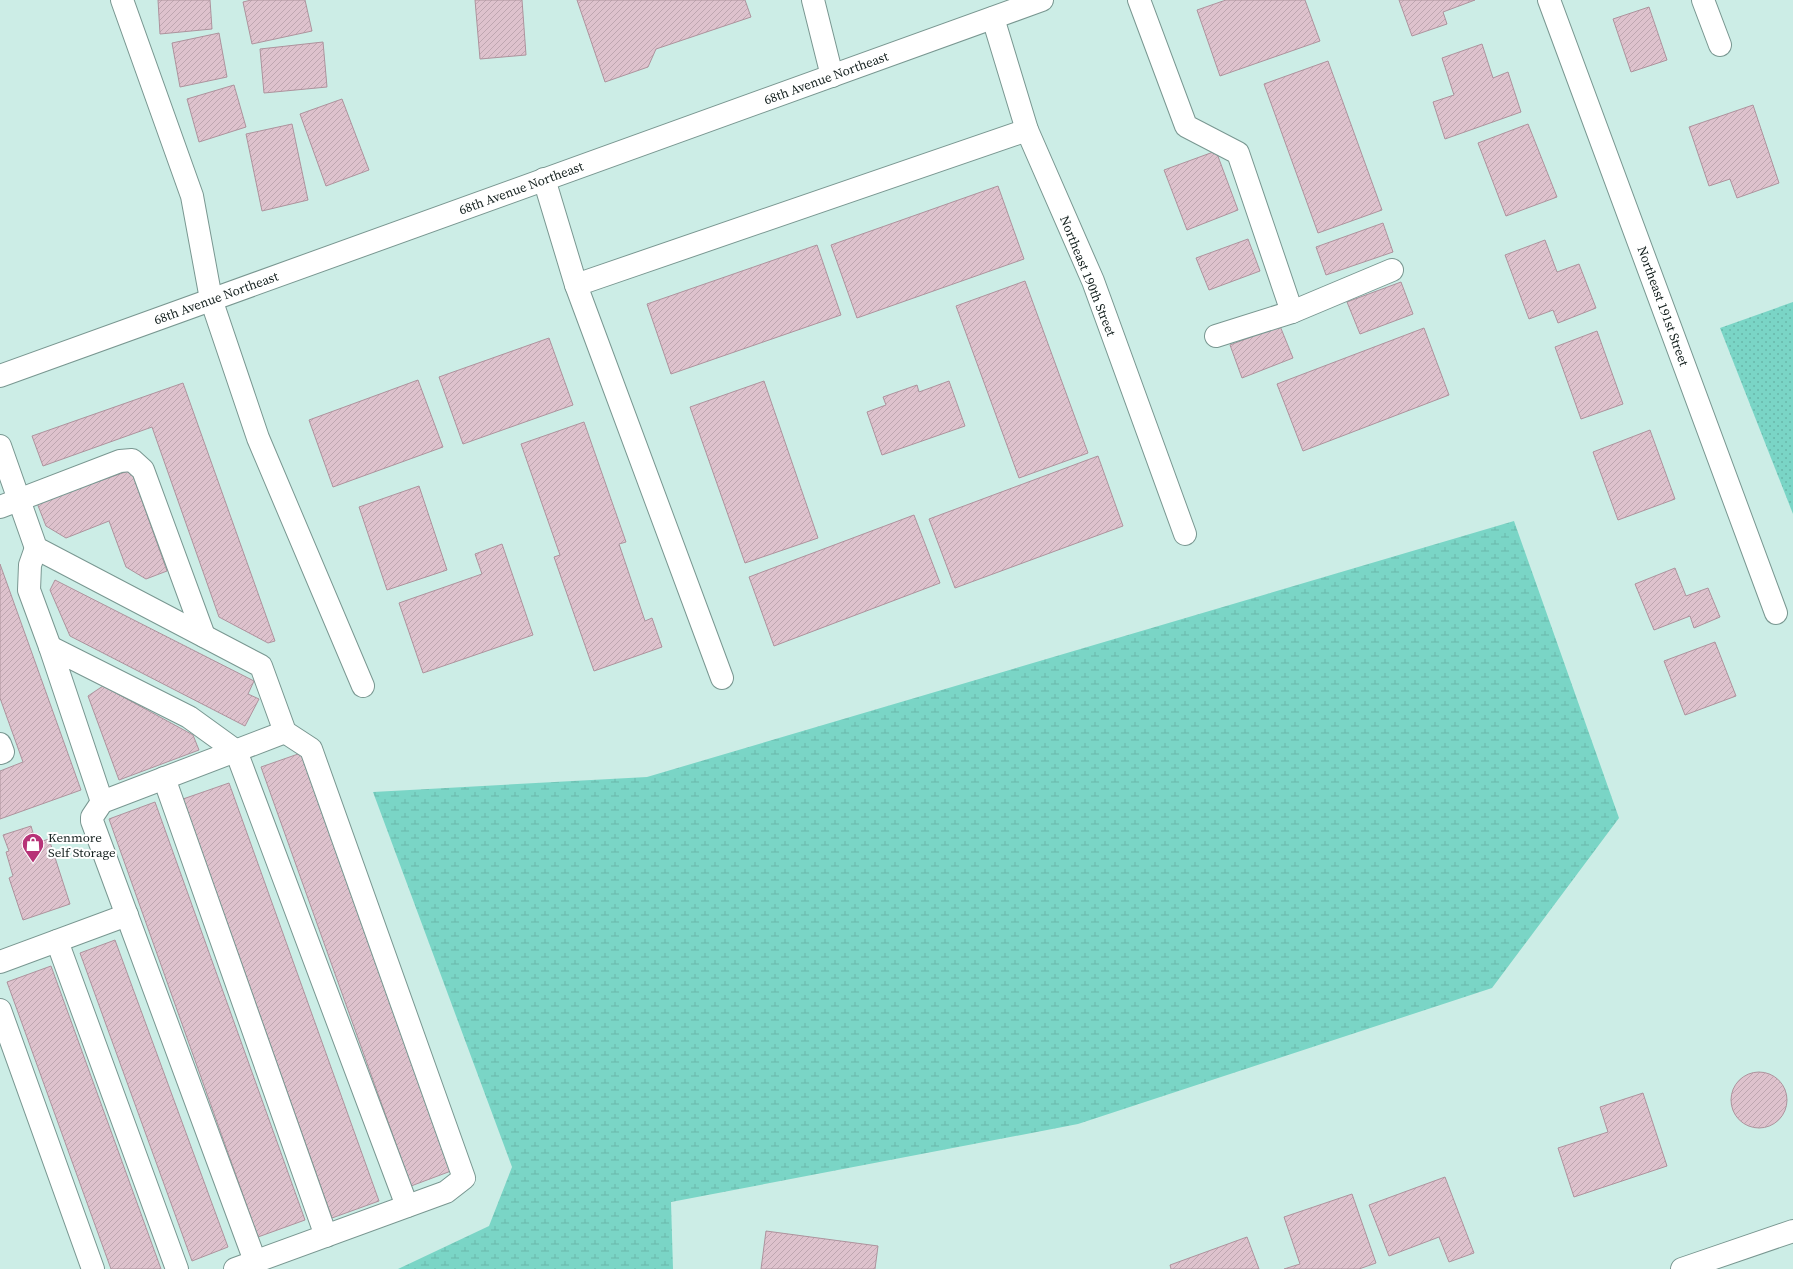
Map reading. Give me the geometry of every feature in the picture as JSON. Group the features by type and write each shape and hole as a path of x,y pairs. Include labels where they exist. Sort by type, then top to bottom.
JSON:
{"street":[{"path":"122,0 192,196 212,299 258,438 363,686"},
{"path":"813,0 832,76"},
{"name":"68th Avenue Northeast","path":"0,376 1042,0"},
{"path":"1140,0 1186,126 1238,153 1292,312"},
{"name":"Northeast 191st Street","path":"1550,0 1776,612"},
{"path":"1704,0 1720,45"},
{"name":"Northeast 190th Street","path":"993,18 1028,130 1093,281 1185,534"},
{"path":"576,284 1028,130"},
{"path":"544,179 576,284 722,678"},
{"path":"1216,336 1292,312 1392,270"},
{"path":"0,446 10,504 36,548 261,666 285,732 311,749 464,1178 446,1192 235,1269"},
{"path":"10,504 120,461 132,460 138,464 143,470 204,636"},
{"path":"36,548 30,565 29,590 50,647 102,802"},
{"path":"50,647 189,717 236,751 407,1206"},
{"path":"256,1261 92,821 92,817 102,802 285,732"},
{"path":"0,744 3,752 0,753"},
{"path":"164,778 326,1236"},
{"path":"0,962 127,915"},
{"path":"57,941 177,1269"},
{"path":"0,1010 93,1269"},
{"path":"1682,1269 1793,1231"}],"green space":[{"path":"1793,302 1793,514 1720,328"},
{"path":"1514,521 1619,818 1492,988 1078,1124 671,1202 673,1269 398,1269 489,1226 512,1167 373,792 647,777"}],"building":[{"path":"158,0 210,0 212,29 160,34"},
{"path":"251,0 305,0 312,31 252,44 243,2"},
{"path":"475,0 522,0 526,55 480,59"},
{"path":"577,0 745,0 751,17 656,49 648,67 605,82"},
{"path":"1226,0 1305,0 1320,41 1220,76 1197,10"},
{"path":"1399,0 1475,0 1443,12 1447,24 1412,36"},
{"path":"1649,7 1667,60 1631,72 1613,19"},
{"path":"219,33 227,77 180,87 172,43"},
{"path":"323,42 327,87 264,93 260,49"},
{"path":"1482,44 1493,78 1508,72 1521,112 1445,139 1433,102 1454,95 1442,58"},
{"path":"1328,61 1382,210 1318,233 1264,84"},
{"path":"234,85 246,127 199,142 187,99"},
{"path":"342,99 369,170 326,186 300,114"},
{"path":"1753,105 1779,183 1737,198 1730,179 1709,186 1689,127"},
{"path":"292,124 308,200 262,211 246,134"},
{"path":"1528,124 1557,197 1506,216 1478,143"},
{"path":"1216,151 1238,210 1187,230 1164,170"},
{"path":"998,186 1024,259 857,318 831,245"},
{"path":"1383,223 1393,252 1326,275 1316,247"},
{"path":"1248,239 1260,271 1209,290 1196,258"},
{"path":"1545,240 1557,272 1579,264 1596,308 1558,323 1553,310 1529,319 1505,255"},
{"path":"817,245 841,315 671,374 647,304"},
{"path":"1025,281 1088,453 1019,478 956,306"},
{"path":"1401,282 1413,314 1360,334 1347,302"},
{"path":"1280,326 1293,358 1242,378 1230,345"},
{"path":"1424,328 1449,395 1303,451 1277,384"},
{"path":"1597,331 1623,404 1581,419 1555,347"},
{"path":"549,338 573,405 463,444 439,377"},
{"path":"418,380 443,447 333,487 309,420"},
{"path":"764,381 818,538 745,563 690,407"},
{"path":"949,381 965,426 882,455 867,412 886,405 883,397 917,385 919,392"},
{"path":"183,383 275,641 268,643 219,617 152,427 43,466 32,436"},
{"path":"584,422 626,542 619,544 645,621 652,618 662,647 594,671 554,557 560,555 521,444"},
{"path":"1650,430 1675,499 1618,520 1593,452"},
{"path":"1098,456 1123,526 955,588 929,519"},
{"path":"131,470 167,571 146,579 126,567 109,521 66,538 46,526 37,503"},
{"path":"419,486 447,570 387,590 359,507"},
{"path":"914,515 940,583 774,646 749,577"},
{"path":"502,544 533,635 423,673 399,603 482,574 475,554"},
{"path":"0,564 81,790 0,819 0,771 23,762 0,698"},
{"path":"1675,568 1686,596 1708,588 1720,617 1694,628 1690,616 1654,630 1635,584"},
{"path":"55,580 254,681 248,694 259,699 245,726 70,636 50,590"},
{"path":"1715,642 1736,696 1685,715 1664,661"},
{"path":"103,686 193,735 199,750 119,780 88,696"},
{"path":"301,753 451,1171 411,1186 261,767"},
{"path":"229,783 379,1201 332,1218 183,799"},
{"path":"155,802 305,1220 258,1237 109,819"},
{"name":"Kenmore Self Storage","path":"31,826 36,843 49,839 70,904 23,920 9,878 13,876 6,852 9,851 3,835"},
{"path":"115,940 228,1247 192,1261 80,953"},
{"path":"51,966 161,1269 111,1269 7,982"},
{"path":"1759,1072 1770,1074 1779,1080 1785,1089 1787,1100 1785,1111 1779,1120 1770,1126 1759,1128 1748,1126 1739,1120 1733,1111 1731,1100 1733,1089 1739,1080 1748,1074"},
{"path":"1643,1093 1667,1166 1574,1197 1558,1148 1608,1132 1600,1107"},
{"path":"1445,1177 1474,1253 1449,1262 1439,1237 1389,1256 1369,1205"},
{"path":"1352,1194 1376,1263 1359,1269 1284,1269 1300,1264 1284,1217"},
{"path":"766,1231 878,1246 875,1269 761,1269"},
{"path":"1247,1237 1259,1269 1171,1269 1170,1265"}],"place":[{"name":"Kenmore Self Storage","path":"33,864"}]}
